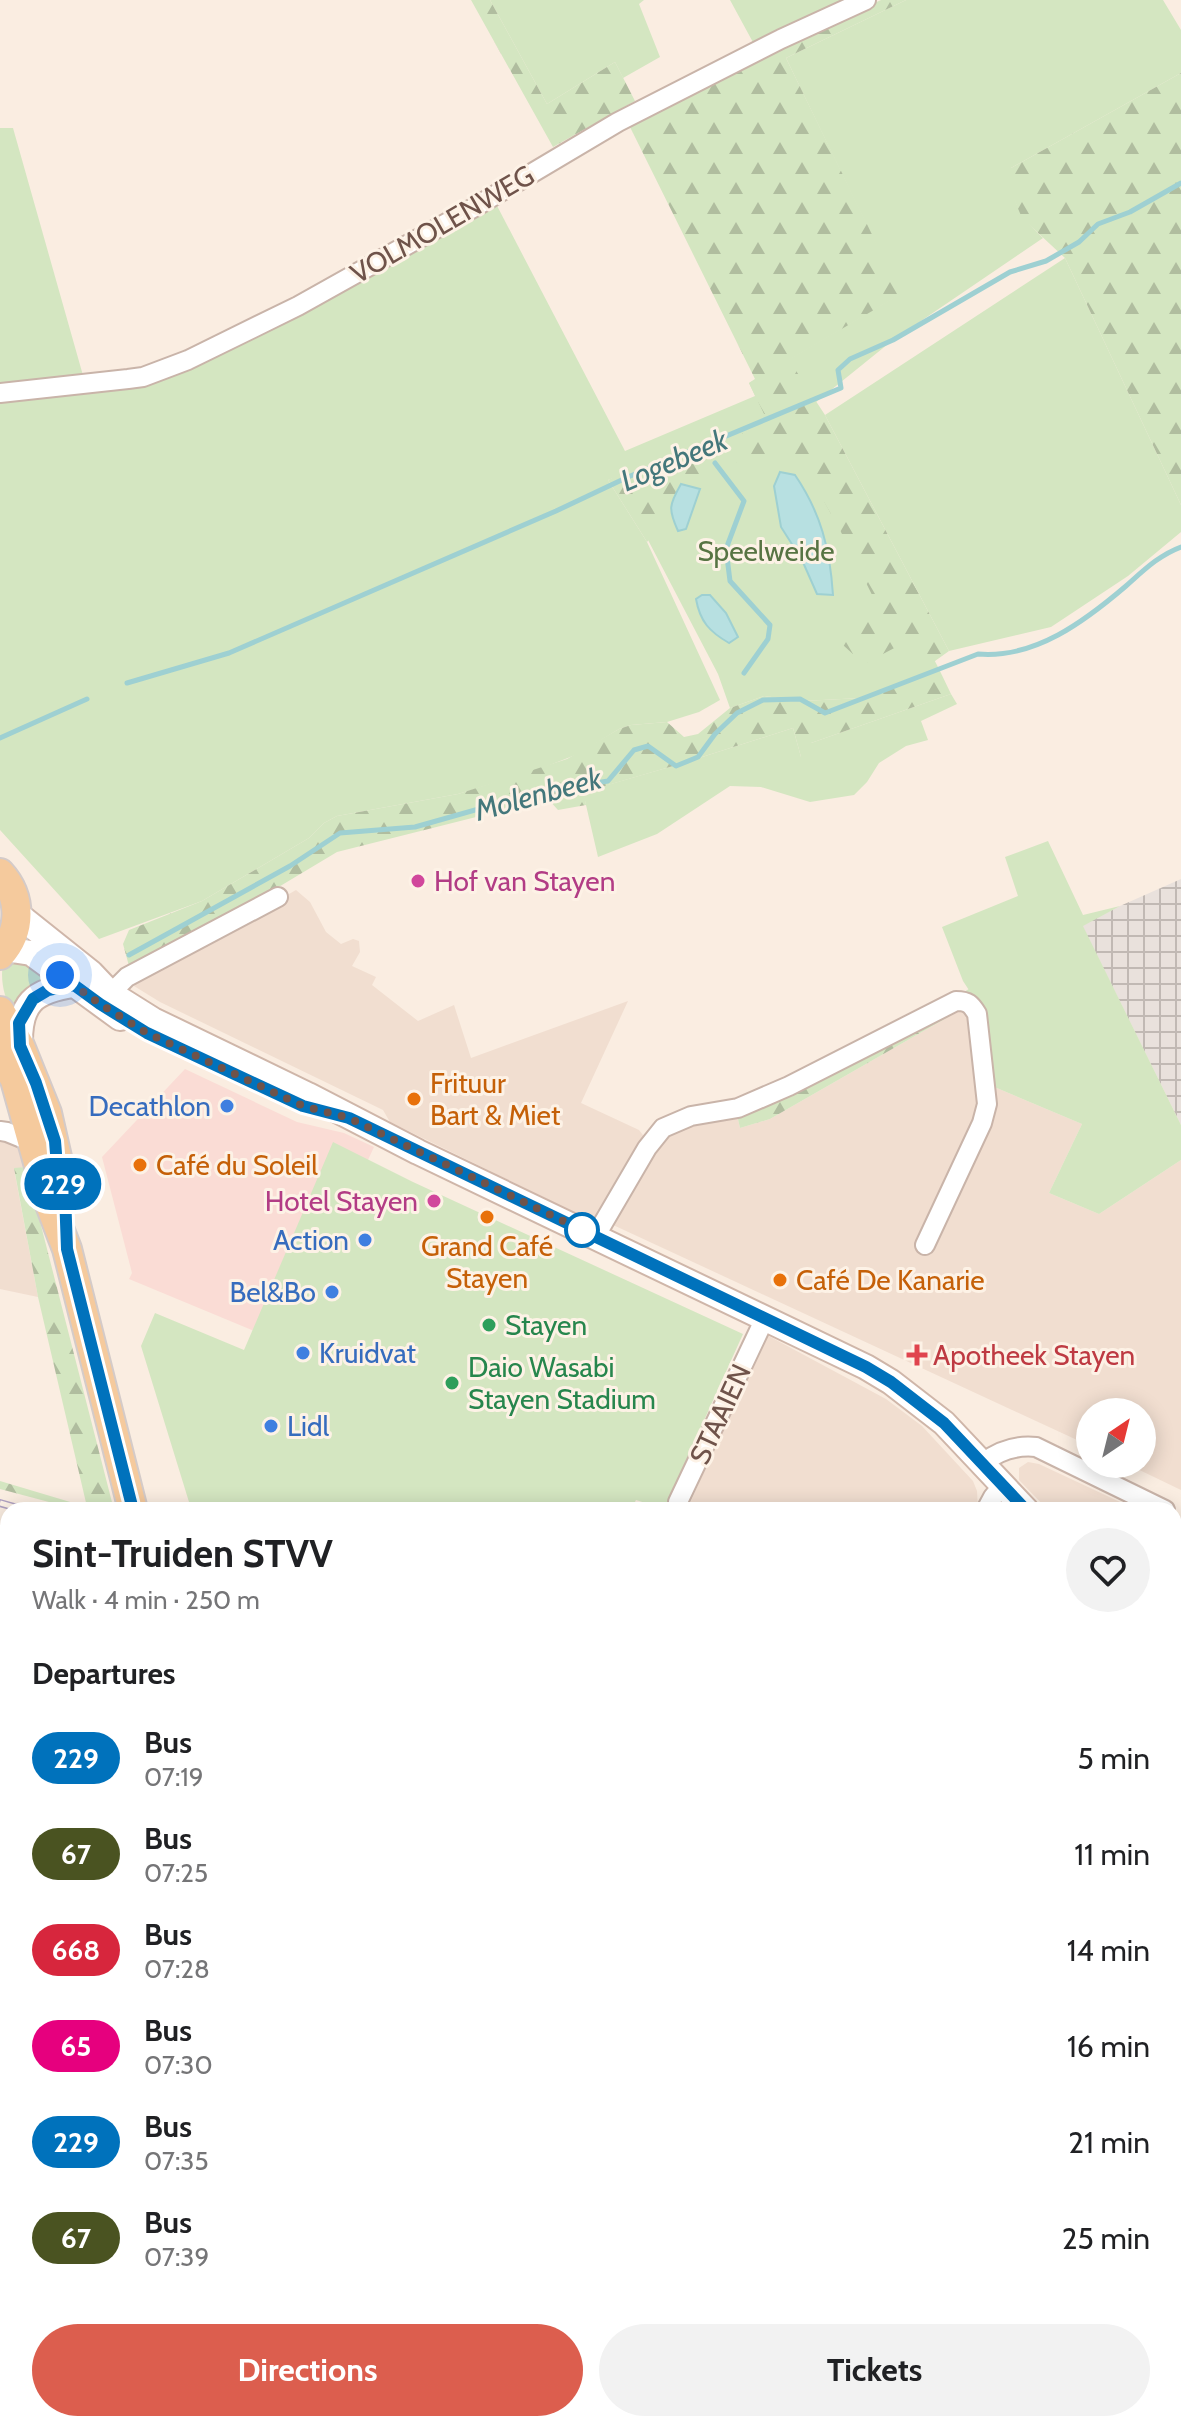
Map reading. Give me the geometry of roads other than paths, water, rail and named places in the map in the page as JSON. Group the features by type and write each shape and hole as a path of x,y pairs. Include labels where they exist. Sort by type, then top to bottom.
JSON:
{"main road":[{"path":"0,873 9,884 17,914 14,931 3,952 31,953 74,985 105,999 147,1033 303,1106 349,1118 866,1367 944,1423 1019,1502"},
{"path":"17,914 91,973 105,999"},
{"path":"10,1049 19,1023 33,999 48,990 74,985"},
{"path":"0,1011 23,1112 49,1202 67,1249 131,1502"},
{"path":"10,1049 36,1083 55,1141 57,1166 65,1194 67,1249"},
{"path":"0,1075 23,1112"}],"street":[{"name":"VOLMOLENWEG","path":"0,393 143,377 188,360 379,262 618,122 781,39 866,0"},
{"path":"105,999 127,977 278,897"},
{"path":"595,1237 647,1148 663,1128 691,1116 738,1108 789,1086 956,1001 964,1001 971,1004 977,1014 987,1104 982,1123 925,1245"},
{"path":"0,1131 34,1143"},
{"name":"STAAIEN","path":"678,1502 765,1318"},
{"path":"983,1463 994,1454 1010,1449 1036,1447 1149,1502"},
{"path":"990,1502 1003,1485"}],"water":[{"path":"780,472 795,475 818,518 827,547 833,595 817,594 802,560 781,527 774,486"},
{"path":"681,484 700,489 686,529 678,531 671,507"},
{"path":"710,595 726,613 738,637 729,643 707,626 696,599"}],"waterway":[{"name":"Logebeek","path":"127,683 229,653 628,477 841,388 838,370 850,359 893,340 1010,272 1046,261 1079,242 1098,224 1130,212 1181,183"},
{"path":"715,463 744,501 726,549 730,581 770,625 768,639 744,673"},
{"name":"Molenbeek","path":"129,955 290,866 340,833 415,827 535,793 608,781 634,750 648,746 676,766 698,757 715,734 737,713 763,700 800,699 825,713 978,654 999,654 1039,644 1076,624 1152,564 1181,547"},
{"name":"Logebeek","path":"0,738 87,699"}],"place":[{"name":"Hof van Stayen","path":"418,881"},
{"name":"Frituur Bart & Miet","path":"414,1099"},
{"name":"Decathlon","path":"227,1106"},
{"name":"Café du Soleil","path":"140,1165"},
{"name":"Hotel Stayen","path":"434,1201"},
{"name":"Grand Café Stayen","path":"487,1217"},
{"name":"Action","path":"365,1240"},
{"name":"Café De Kanarie","path":"780,1280"},
{"name":"Bel&Bo","path":"332,1292"},
{"name":"Stayen","path":"489,1325"},
{"name":"Kruidvat","path":"303,1353"},
{"name":"Apotheek Stayen","path":"917,1355"},
{"name":"Daio Wasabi Stayen Stadium","path":"452,1383"},
{"name":"Lidl","path":"271,1426"}],"park label":[{"name":"Speelweide","path":"766,551"}]}
